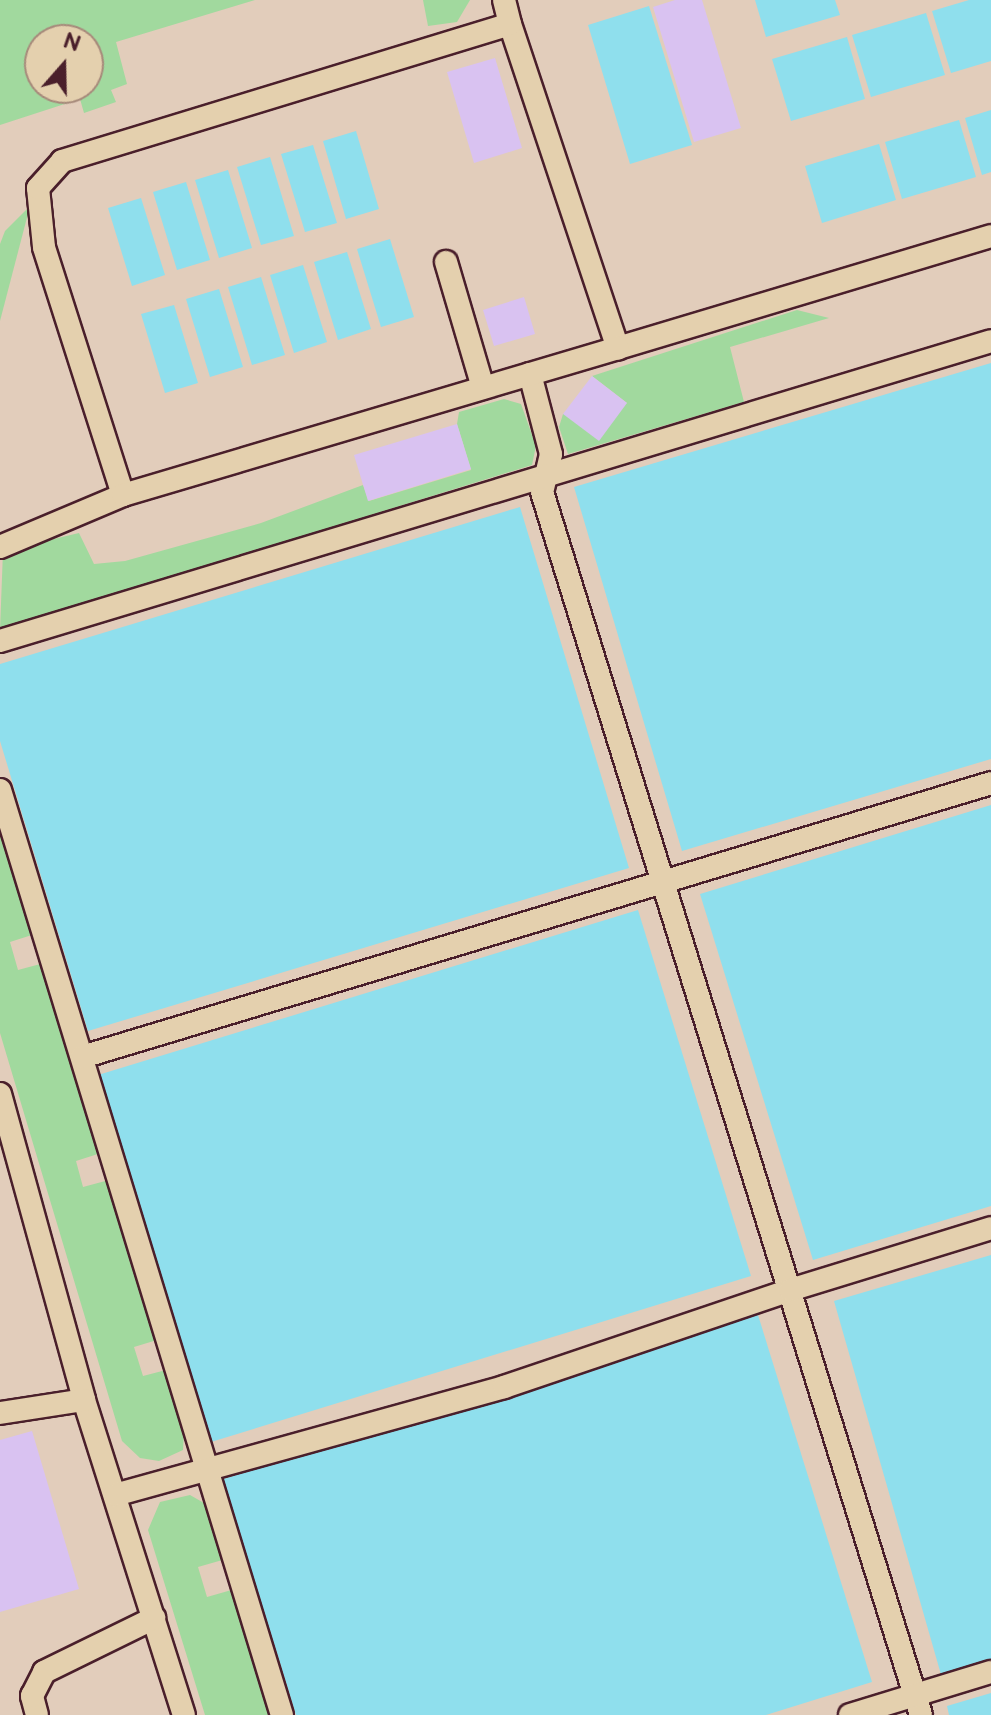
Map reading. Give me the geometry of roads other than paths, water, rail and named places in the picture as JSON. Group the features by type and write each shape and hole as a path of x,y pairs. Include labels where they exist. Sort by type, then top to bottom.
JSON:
{"lane":[{"path":"504,0 618,348"},
{"path":"123,495 44,247 38,188 62,161 510,24"},
{"path":"0,547 123,495 991,236"},
{"path":"446,262 483,388"},
{"path":"0,641 991,341"},
{"path":"530,374 551,454 542,492 918,1705"},
{"path":"82,1057 991,783"},
{"path":"0,790 282,1715"},
{"path":"0,1094 84,1400 184,1715"},
{"path":"115,1495 504,1387 790,1290 991,1228"},
{"path":"0,1413 84,1400"},
{"path":"37,1715 32,1696 44,1672 154,1618"},
{"path":"850,1715 918,1705 991,1672"}],"water":[{"path":"755,0 835,0 840,15 766,37"},
{"path":"969,0 991,0 991,61 951,73 932,11"},
{"path":"649,6 692,145 630,164 588,25"},
{"path":"926,13 945,75 871,97 852,35"},
{"path":"847,37 865,99 791,121 772,59"},
{"path":"991,110 991,172 982,175 965,118"},
{"path":"959,120 976,177 902,199 885,142"},
{"path":"356,131 379,209 346,219 323,141"},
{"path":"879,144 896,200 822,223 805,166"},
{"path":"313,145 337,223 305,232 281,154"},
{"path":"270,157 294,236 261,245 237,167"},
{"path":"228,170 252,248 219,258 195,180"},
{"path":"186,182 210,260 177,270 153,192"},
{"path":"141,198 165,275 132,286 108,208"},
{"path":"390,239 414,317 381,327 357,249"},
{"path":"347,252 371,329 338,340 314,262"},
{"path":"303,265 327,342 294,353 270,275"},
{"path":"261,277 285,355 252,365 228,287"},
{"path":"219,289 243,367 210,377 186,299"},
{"path":"174,305 198,383 165,393 141,314"},
{"path":"991,363 991,759 682,851 574,487"},
{"path":"520,507 629,868 88,1031 0,741 0,664"},
{"path":"991,805 991,1206 813,1260 700,894"},
{"path":"638,910 751,1276 211,1442 98,1075"},
{"path":"991,1255 991,1663 942,1678 834,1301"},
{"path":"758,1315 872,1682 766,1715 296,1715 223,1479"},
{"path":"991,1693 991,1715 949,1715 947,1706"}]}
